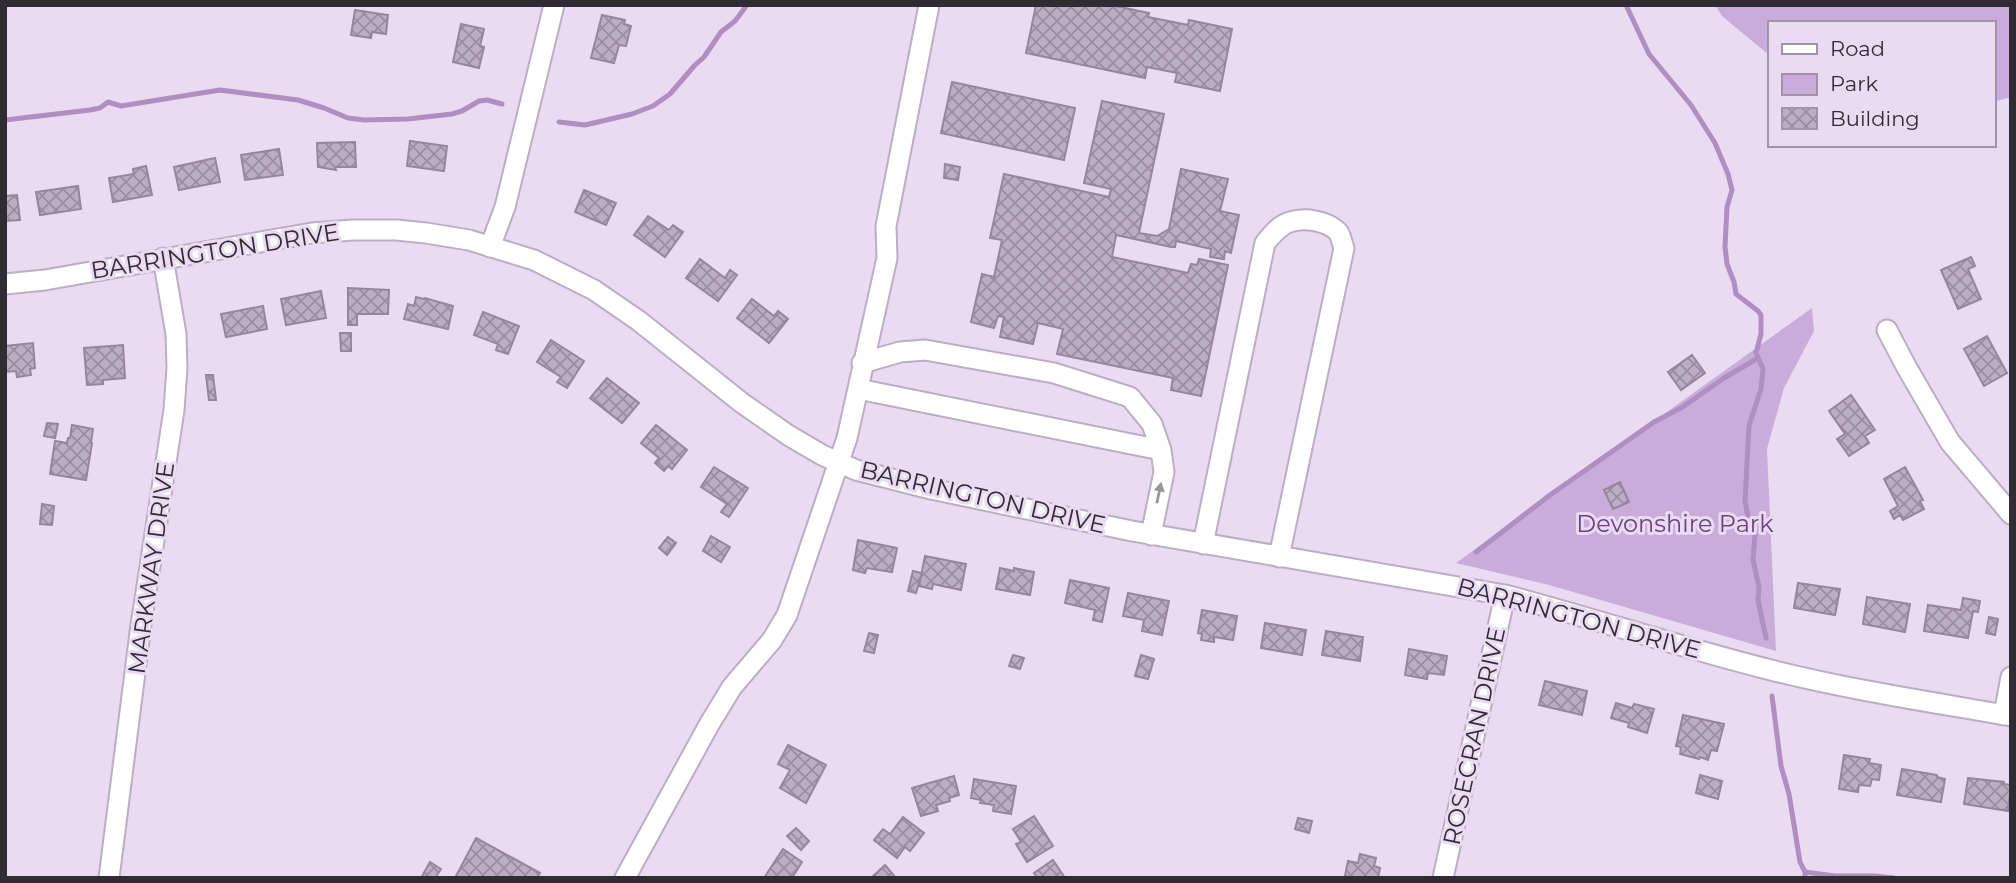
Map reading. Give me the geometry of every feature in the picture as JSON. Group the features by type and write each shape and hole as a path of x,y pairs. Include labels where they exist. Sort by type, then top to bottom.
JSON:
{"street":[{"path":"490,247 505,207 554,5"},
{"path":"625,878 732,687 772,640 787,615 846,438 858,389 887,258 887,226 929,5"},
{"path":"1203,544 1265,243 1277,229 1290,222 1307,220 1325,224 1338,232 1344,248 1279,557"},
{"name":"BARRINGTON DRIVE","path":"5,284 45,280 312,233 396,230 469,240 534,260 594,290 639,321 788,435 838,462 876,476 1151,535 1505,595 1827,684 2007,715"},
{"name":"MARKWAY DRIVE","path":"109,878 141,625 175,396 176,334 163,258"},
{"path":"1888,330 1906,368 1950,442 2011,514"},
{"path":"862,363 900,352 925,350 1054,373 1130,397 1152,424 1161,450 1164,472 1151,535"},
{"path":"858,389 1161,450"},
{"name":"ROSECRAN DRIVE","path":"1443,878 1505,595"},
{"path":"2007,715 2011,677"}],"green space":[{"path":"1715,5 2011,5 2011,97 1995,101 1995,21 1768,21 1768,54 1722,16"},
{"name":"Devonshire Park","path":"1812,308 1814,331 1784,388 1767,449 1776,651 1549,585 1456,563"}],"building":[{"path":"1036,5 1111,5 1149,13 1148,17 1188,25 1189,20 1232,29 1220,91 1175,82 1177,73 1147,67 1145,78 1026,53"},
{"path":"355,10 388,15 386,34 372,32 371,38 351,35"},
{"path":"602,15 625,20 624,24 631,26 626,46 619,45 614,63 591,58"},
{"path":"461,24 484,29 480,46 484,47 479,68 453,62"},
{"path":"952,82 1075,108 1064,160 941,133"},
{"path":"1102,101 1164,114 1139,233 1157,236 1169,229 1181,169 1228,179 1220,211 1239,215 1231,253 1225,251 1224,259 1210,257 1211,249 1176,241 1175,247 1171,247 1116,235 1112,257 1188,273 1191,264 1197,265 1199,259 1228,265 1201,396 1171,390 1173,378 1057,354 1063,329 1038,323 1033,344 1000,337 1004,317 998,316 994,328 971,322 982,274 994,277 1002,240 990,238 1004,174 1109,197 1111,189 1084,183"},
{"path":"410,141 447,146 444,171 407,166"},
{"path":"355,142 356,167 335,167 336,170 318,167 317,143"},
{"path":"279,149 283,175 245,180 241,155"},
{"path":"215,158 220,182 179,190 174,167"},
{"path":"945,164 960,167 958,180 944,178"},
{"path":"146,166 152,195 113,202 109,178 134,174 133,169"},
{"path":"78,186 81,209 40,215 36,192"},
{"path":"584,190 616,203 606,225 575,212"},
{"path":"17,195 20,220 5,221 5,196"},
{"path":"648,216 669,230 673,225 683,232 665,257 634,235"},
{"path":"1971,257 1975,266 1968,269 1981,299 1958,309 1941,270"},
{"path":"700,259 725,278 730,270 737,275 718,301 686,278"},
{"path":"348,288 389,290 388,314 357,314 357,325 348,325"},
{"path":"321,291 326,318 286,325 281,299"},
{"path":"416,297 453,306 448,329 404,319 408,304 414,306"},
{"path":"752,299 774,316 778,311 788,319 769,343 737,318"},
{"path":"263,306 267,329 226,337 221,314"},
{"path":"483,312 519,326 508,354 496,350 498,344 474,335"},
{"path":"340,333 351,333 351,351 341,351"},
{"path":"1987,336 2007,373 1984,386 1964,349"},
{"path":"551,340 584,361 567,388 557,382 561,377 537,362"},
{"path":"33,343 35,368 30,369 31,375 17,377 16,371 5,372 5,346"},
{"path":"123,345 125,378 87,385 84,348"},
{"path":"1692,355 1705,373 1681,390 1668,372"},
{"path":"206,375 213,375 216,400 209,400"},
{"path":"607,378 639,403 622,423 590,398"},
{"path":"1851,395 1875,430 1865,436 1869,443 1849,456 1837,439 1845,434 1829,411"},
{"path":"47,423 58,424 55,438 44,436"},
{"path":"72,425 93,429 86,480 50,474 55,441 67,443"},
{"path":"656,425 687,450 672,469 668,466 664,471 655,463 659,458 641,443"},
{"path":"714,467 748,488 729,517 721,512 727,504 701,487"},
{"path":"1905,467 1923,500 1920,501 1924,509 1903,520 1900,515 1894,519 1890,511 1898,506 1884,479"},
{"path":"1620,482 1629,502 1613,509 1604,490"},
{"path":"42,504 54,506 52,525 40,524"},
{"path":"711,536 730,547 721,562 703,551"},
{"path":"668,537 676,543 667,555 659,548"},
{"path":"858,540 897,548 892,572 867,568 865,573 853,570"},
{"path":"925,556 966,564 961,590 933,584 932,589 919,586"},
{"path":"1000,568 1034,572 1030,595 996,589"},
{"path":"913,571 922,573 916,593 908,591"},
{"path":"1070,580 1109,588 1102,622 1093,620 1095,610 1065,603"},
{"path":"1798,583 1840,589 1835,615 1794,608"},
{"path":"1128,593 1169,601 1162,635 1142,631 1144,620 1123,616"},
{"path":"1867,597 1910,604 1905,632 1863,624"},
{"path":"1963,598 1980,601 1978,612 1973,611 1968,638 1924,631 1928,605 1961,610"},
{"path":"1202,610 1237,616 1233,640 1214,637 1214,642 1201,640 1202,634 1198,633"},
{"path":"1989,617 1998,619 1995,635 1986,633"},
{"path":"1265,623 1306,630 1302,655 1261,648"},
{"path":"1326,631 1363,637 1360,661 1322,655"},
{"path":"869,633 878,635 874,653 864,651"},
{"path":"1409,649 1447,656 1444,675 1428,673 1427,679 1405,675"},
{"path":"1013,655 1024,658 1020,669 1009,666"},
{"path":"1141,655 1154,659 1148,679 1135,676"},
{"path":"1545,681 1587,691 1582,715 1539,705"},
{"path":"1616,703 1632,708 1634,704 1654,709 1647,733 1628,727 1629,723 1611,718"},
{"path":"1683,715 1724,724 1717,751 1711,750 1708,760 1680,754 1681,747 1676,746"},
{"path":"788,745 826,765 806,803 780,788 790,770 778,764"},
{"path":"1844,755 1870,759 1869,763 1881,765 1879,780 1872,779 1870,786 1859,785 1858,792 1839,789"},
{"path":"1902,769 1945,779 1941,802 1897,795"},
{"path":"1700,775 1722,781 1718,799 1696,793"},
{"path":"954,776 959,795 936,805 938,811 921,816 912,788"},
{"path":"1968,778 2011,785 2008,811 1964,804"},
{"path":"974,779 1016,786 1011,814 993,811 994,805 980,803 981,800 971,798"},
{"path":"1034,816 1053,846 1027,862 1016,844 1021,842 1013,829"},
{"path":"903,817 924,833 910,851 905,847 897,858 874,840 883,829 890,834"},
{"path":"1298,818 1312,821 1309,833 1295,829"},
{"path":"796,828 809,841 801,850 787,836"},
{"path":"476,838 540,873 537,878 455,878"},
{"path":"783,849 802,862 792,878 764,878"},
{"path":"1360,854 1376,858 1374,866 1380,868 1378,878 1345,876 1348,861 1358,863"},
{"path":"1053,860 1065,878 1037,878 1034,873"},
{"path":"430,862 441,869 435,878 421,878"},
{"path":"885,865 896,878 871,878"}],"waterway":[{"path":"559,122 585,125 653,106 670,94 747,5"},
{"path":"1626,5 1649,54 1691,105 1715,143 1732,190 1727,207 1727,264 1736,294 1761,315 1761,334 1756,353 1763,369 1761,389 1749,426 1745,501 1755,534 1753,560 1766,638"},
{"path":"5,120 90,110 100,108 108,102 121,106 220,90 298,100 348,118 364,120 452,114 487,100 502,104"},
{"path":"1476,552 1550,495 1654,422 1681,408 1758,358"},
{"path":"1772,696 1781,766 1805,878"},
{"path":"1805,872 1894,878"}]}
